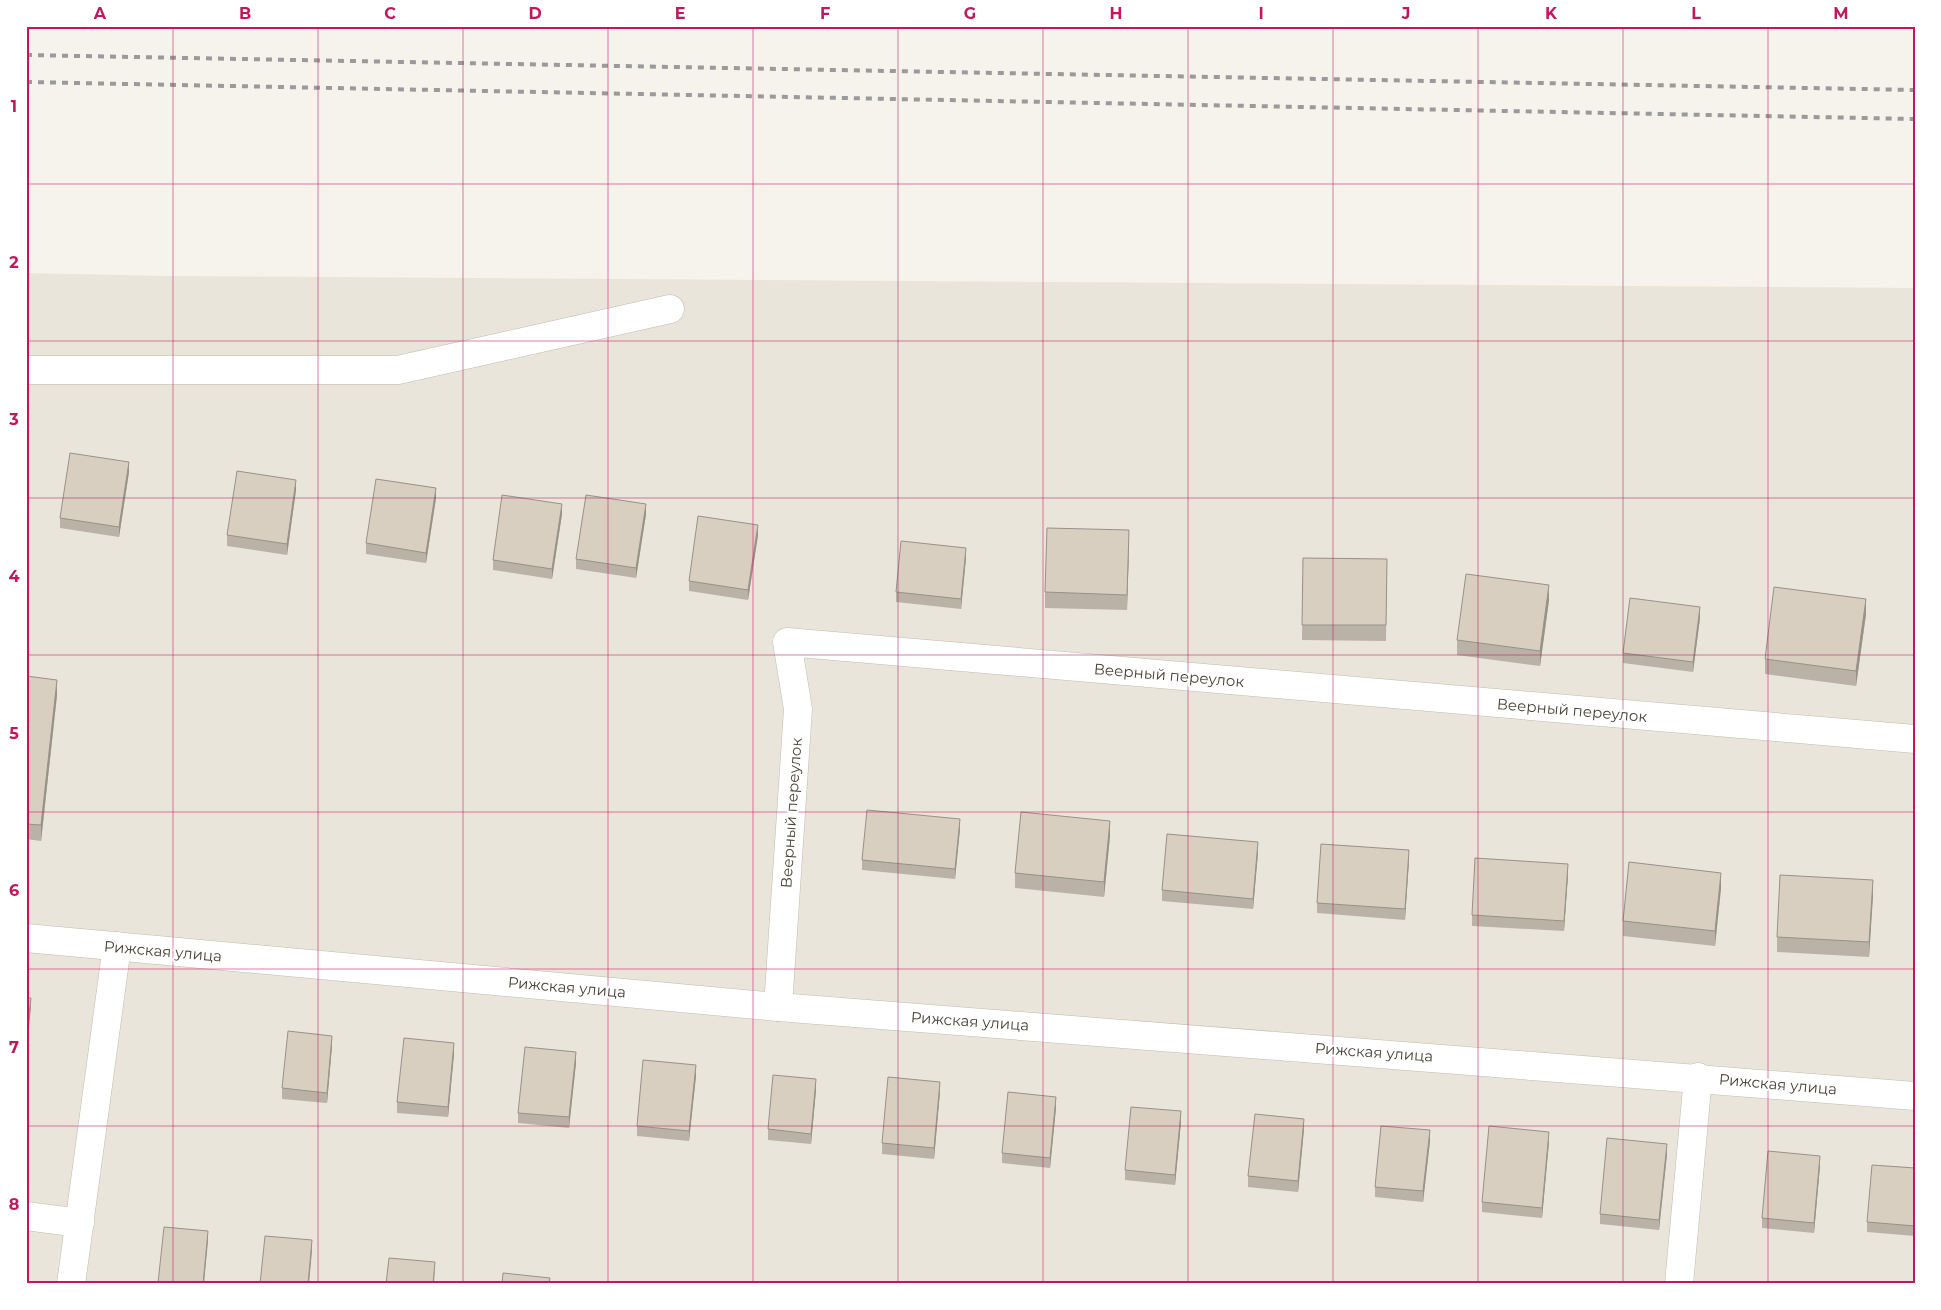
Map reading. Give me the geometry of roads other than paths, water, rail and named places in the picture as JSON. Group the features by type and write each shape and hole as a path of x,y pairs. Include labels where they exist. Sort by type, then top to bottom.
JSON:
{"street":[{"path":"26,370 398,370 670,309"},
{"name":"Веерный переулок","path":"778,1007 798,709 787,642 1915,739"},
{"name":"Рижская улица","path":"26,938 778,1007 1698,1077 1915,1096"},
{"path":"71,1284 117,946"},
{"path":"1680,1284 1698,1077"},
{"path":"26,1216 80,1223"}],"railway":[{"path":"26,55 1915,90"},
{"path":"26,82 1915,119"}]}
